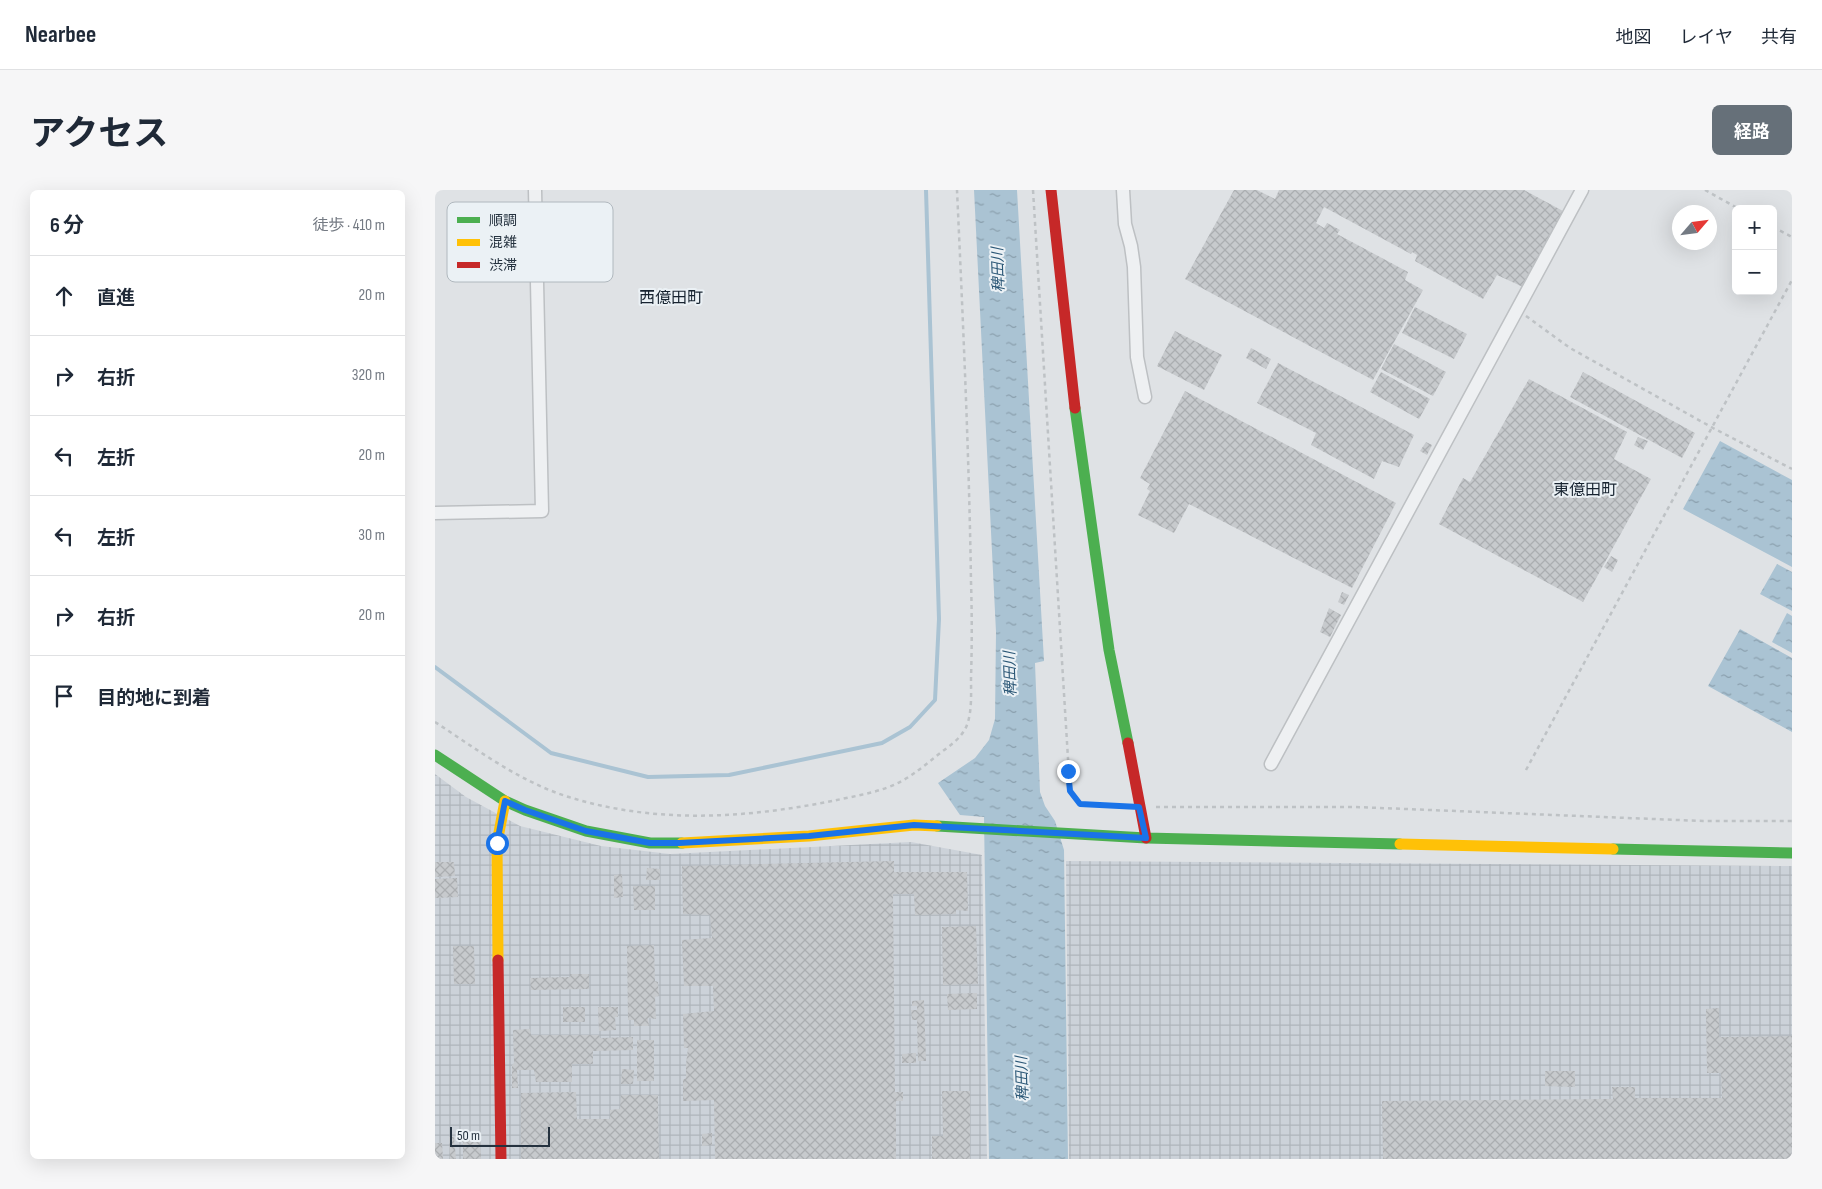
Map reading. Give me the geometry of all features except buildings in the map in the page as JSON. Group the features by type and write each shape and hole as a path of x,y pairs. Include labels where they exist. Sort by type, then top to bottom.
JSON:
{"street":[{"path":"1051,190 1076,416 1099,586 1109,650 1146,838"},
{"path":"1123,190 1125,224 1134,267 1137,357 1145,398"},
{"path":"1271,764 1582,190"},
{"path":"435,513 542,511 537,282"},
{"path":"435,755 505,801 525,810 586,831 650,843 809,836 914,825 1146,838 1792,853"},
{"path":"501,1159 497,843 505,801"}],"path":[{"path":"435,722 523,778 568,797 596,805 625,810 689,816 783,810 886,788 901,782 913,774 962,736 968,722 971,704 972,640 971,545 957,190"},
{"path":"1033,190 1070,791 1080,804 1139,807 1356,807 1703,821 1792,820"},
{"path":"1705,190 1732,205"},
{"path":"1777,229 1792,237"},
{"path":"1526,770 1792,280"},
{"path":"1517,309 1570,348 1713,428 1792,469"}],"shaded area":[{"path":"435,774 466,797 520,826 601,846 670,854 911,842 982,855 987,1159 435,1159"},
{"path":"1066,861 1792,866 1792,1159 1069,1159"}],"water":[{"name":"稗田川","path":"974,190 1017,190 1044,661 1035,663 1040,792 1045,806 1055,821 1064,850 1068,1159 989,1159 984,817 960,815 938,783 975,758 989,740 995,719 996,632"},
{"path":"1720,441 1792,480 1792,567 1683,509"},
{"path":"1777,564 1792,572 1792,611 1760,594"},
{"path":"1787,613 1792,616 1792,653 1772,642"},
{"path":"1740,629 1792,658 1792,732 1708,686"}],"waterway":[{"path":"435,667 551,753 648,777 729,775 882,743 910,727 935,700 939,619 926,190"}],"traffic: fast":[{"path":"1075,408 1109,650 1128,743"},
{"path":"435,755 505,801 525,810 586,831 650,843 682,843"},
{"path":"937,826 1146,838 1400,844"},
{"path":"1613,849 1792,853"}],"traffic: slow":[{"path":"498,960 497,843 505,801"},
{"path":"682,843 809,836 914,825 937,826"},
{"path":"1400,844 1613,849"}],"traffic: jam":[{"path":"1051,190 1075,408"},
{"path":"1128,743 1146,838"},
{"path":"498,960 501,1159"}],"district":[{"name":"西億田町","path":"671,297"},
{"name":"東億田町","path":"1585,489"}],"route":[{"path":"497,843 505,801 586,831 650,843 809,836 914,825 1146,838 1139,807 1080,804 1070,791 1068,771"}]}
